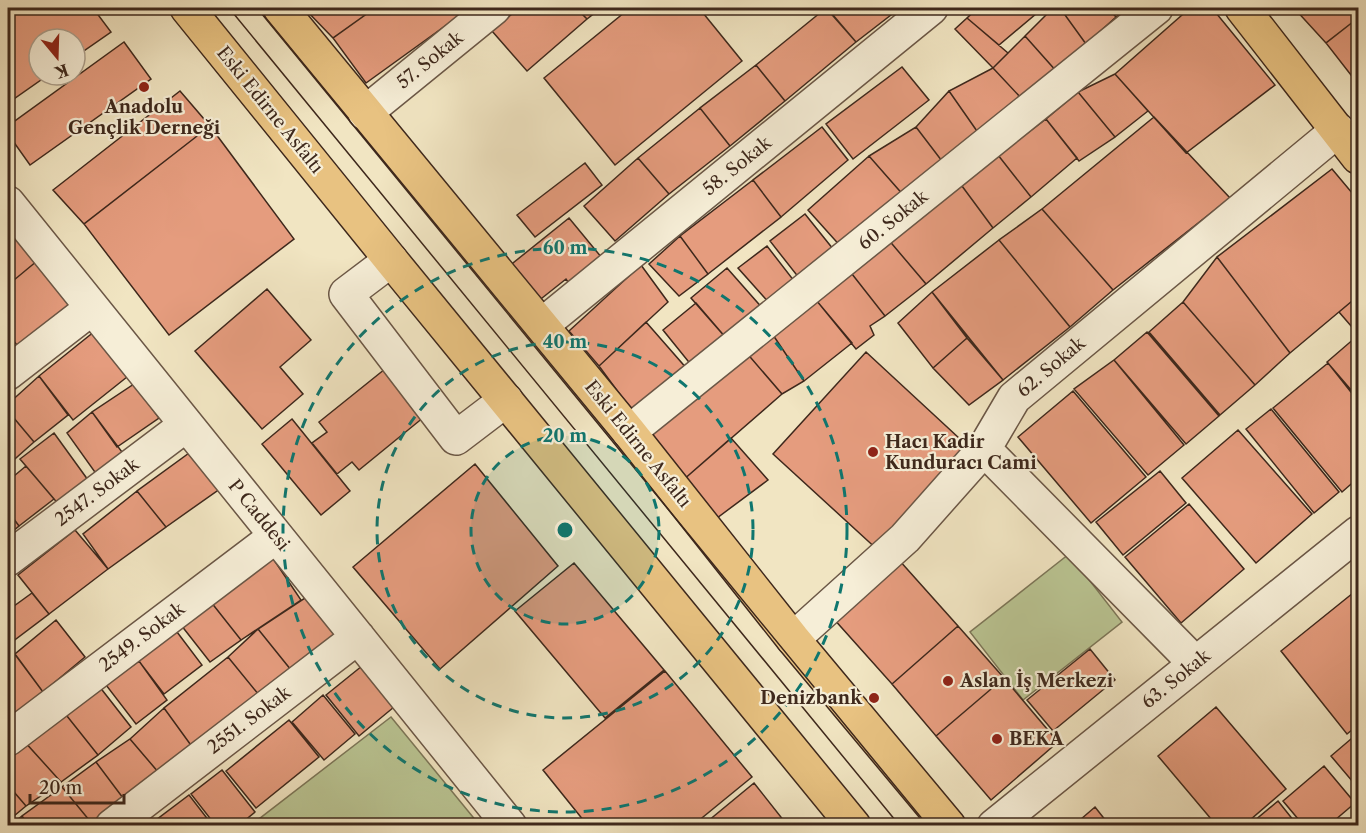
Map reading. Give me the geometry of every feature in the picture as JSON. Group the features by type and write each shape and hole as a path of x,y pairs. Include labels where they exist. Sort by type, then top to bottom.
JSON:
{"main road":[{"name":"Eski Edirne Asfaltı","path":"187,8 854,825"},
{"name":"Eski Edirne Asfaltı","path":"280,8 629,432 793,639 950,825"},
{"path":"1242,8 1359,158"}],"street":[{"name":"57. Sokak","path":"365,112 494,8"},
{"name":"58. Sokak","path":"542,325 931,8"},
{"name":"60. Sokak","path":"629,432 1156,8"},
{"name":"62. Sokak","path":"793,639 905,538 984,448 1014,398 1338,130"},
{"name":"P Caddesi","path":"8,203 506,824"},
{"path":"391,260 346,294 456,438 506,400"},
{"path":"8,373 92,308"},
{"name":"2547. Sokak","path":"8,559 186,425"},
{"path":"984,448 1195,663"},
{"name":"63. Sokak","path":"994,825 1359,533"},
{"name":"2549. Sokak","path":"8,739 276,536"},
{"name":"2551. Sokak","path":"112,825 358,637"}],"green space":[{"path":"1069,554 1122,622 1023,700 970,632"},
{"path":"391,717 477,822 473,826 251,825"}],"building":[{"path":"8,8 93,8 111,32 87,49 87,27 27,27 27,87 31,87 8,103"},
{"path":"304,8 359,8 365,15 333,38"},
{"path":"375,8 470,8 366,83 333,38"},
{"path":"519,8 576,8 587,19 527,71 492,31"},
{"path":"576,8 601,8 587,19"},
{"path":"630,8 699,8 742,61 615,165 544,78"},
{"path":"826,8 856,42 785,101 756,65"},
{"path":"827,8 900,8 856,42"},
{"path":"978,8 1043,8 999,45 967,18"},
{"path":"1053,8 1060,8 1086,44 1057,72 1025,36"},
{"path":"1060,8 1108,8 1116,17 1086,44"},
{"path":"1108,8 1128,8 1116,17"},
{"path":"1190,8 1212,8 1275,85 1186,153 1115,74"},
{"path":"1294,8 1358,8 1358,18 1326,43"},
{"path":"967,18 1008,53 993,68 955,29"},
{"path":"1358,18 1358,84 1326,43"},
{"path":"1025,36 1057,72 1022,99 993,68"},
{"path":"124,42 151,79 30,165 8,134 8,126 62,87 87,87 87,69"},
{"path":"756,65 785,101 730,146 700,108"},
{"path":"902,67 929,100 853,159 826,124"},
{"path":"993,68 1022,99 979,134 949,91"},
{"path":"1115,74 1148,111 1115,137 1078,92"},
{"path":"180,91 210,126 84,224 53,190"},
{"path":"949,91 979,134 945,165 916,127"},
{"path":"1078,92 1115,137 1079,161 1046,119"},
{"path":"700,108 730,146 669,194 638,158"},
{"path":"1154,117 1230,198 1113,290 1042,209"},
{"path":"1046,119 1077,158 1031,197 998,155"},
{"path":"210,126 294,239 169,335 84,224"},
{"path":"822,127 848,160 781,217 753,180"},
{"path":"916,127 945,165 905,197 869,156"},
{"path":"998,155 1031,197 993,228 962,186"},
{"path":"869,156 905,197 843,249 808,210"},
{"path":"638,158 669,194 615,241 584,206"},
{"path":"585,163 602,185 535,237 517,215"},
{"path":"1332,169 1358,200 1358,296 1290,353 1217,257"},
{"path":"753,180 781,217 708,274 680,236"},
{"path":"962,186 993,228 926,284 887,238"},
{"path":"1042,209 1113,290 1070,327 999,240"},
{"path":"805,214 837,254 803,283 770,241"},
{"path":"569,218 602,258 570,285 566,279 537,302 508,267"},
{"path":"8,226 37,261 8,285"},
{"path":"680,236 708,274 679,296 649,264"},
{"path":"887,238 926,284 885,316 852,274"},
{"path":"999,240 1070,327 1003,380 932,292"},
{"path":"767,246 798,286 771,305 738,268"},
{"path":"1217,257 1290,353 1255,385 1183,302"},
{"path":"37,261 76,308 21,350 8,334 8,285"},
{"path":"641,265 668,302 599,366 569,331"},
{"path":"727,268 764,310 726,338 691,298"},
{"path":"852,274 885,316 870,326 874,335 856,349 816,300"},
{"path":"267,289 311,340 280,367 303,394 262,429 195,351"},
{"path":"932,292 967,338 933,368 898,323"},
{"path":"1358,296 1358,334 1339,312"},
{"path":"816,300 852,343 804,381 771,332"},
{"path":"1183,302 1255,385 1220,415 1149,332"},
{"path":"696,303 726,338 692,366 663,330"},
{"path":"646,322 688,370 635,415 599,366"},
{"path":"95,331 132,373 73,420 39,376"},
{"path":"771,332 804,381 782,394 745,351"},
{"path":"1147,332 1219,416 1186,444 1114,360"},
{"path":"1356,337 1358,340 1358,398 1327,362"},
{"path":"967,338 1003,380 969,405 933,368"},
{"path":"745,351 782,394 682,481 645,435"},
{"name":"Hacı Kadir Kunduracı Cami","path":"866,352 973,451 880,552 773,454"},
{"path":"1114,360 1184,445 1148,475 1074,389"},
{"path":"1328,363 1358,401 1358,478 1342,492 1273,408"},
{"path":"385,369 424,417 359,470 352,462 337,474 312,443 327,432 319,422"},
{"path":"39,376 68,415 34,442 8,411 8,404"},
{"path":"134,384 159,418 117,447 92,412"},
{"path":"1073,391 1146,477 1091,523 1018,437"},
{"path":"1271,409 1339,492 1314,513 1246,429"},
{"path":"8,411 34,442 8,465"},
{"path":"92,412 125,456 97,475 67,433"},
{"path":"292,419 350,491 321,515 262,444"},
{"path":"1238,430 1312,514 1256,563 1182,478"},
{"path":"54,433 88,480 60,506 20,459"},
{"path":"731,438 768,480 717,518 682,481"},
{"path":"196,448 224,486 166,527 137,491"},
{"path":"475,464 558,566 440,669 353,567"},
{"path":"26,466 54,499 19,526 8,511 8,481"},
{"path":"1160,471 1186,503 1123,555 1096,522"},
{"path":"137,491 166,527 108,569 83,534"},
{"path":"1189,504 1244,569 1181,623 1125,557"},
{"path":"8,511 19,526 8,535"},
{"path":"75,530 108,569 49,614 18,575"},
{"path":"268,551 301,600 241,640 207,597"},
{"path":"899,560 958,626 892,684 833,618"},
{"path":"574,563 664,670 605,718 515,611"},
{"path":"1358,589 1358,725 1347,734 1281,651"},
{"path":"32,593 49,614 8,645 8,598 14,606"},
{"path":"308,596 339,637 291,670 258,629"},
{"path":"207,597 241,640 210,662 181,625"},
{"path":"56,620 85,657 43,692 15,654"},
{"name":"Aslan İş Merkezi","path":"958,626 1004,678 936,736 892,684"},
{"path":"174,628 202,665 164,694 135,656"},
{"path":"258,629 291,670 259,695 228,657"},
{"path":"8,645 43,692 8,719"},
{"path":"1090,649 1115,680 1053,731 1027,700"},
{"path":"228,657 259,695 193,748 164,708"},
{"path":"139,661 167,700 136,724 106,685"},
{"path":"362,666 394,707 359,736 326,695"},
{"path":"665,671 752,777 692,826 588,826 543,770"},
{"name":"BEKA","path":"1004,678 1058,742 991,800 936,736"},
{"path":"99,686 131,727 98,755 63,711"},
{"path":"323,695 355,734 324,760 292,722"},
{"path":"1216,707 1286,789 1243,826 1217,826 1158,756"},
{"path":"164,708 193,748 159,773 130,739"},
{"path":"63,711 98,755 61,782 24,741"},
{"path":"289,720 319,757 256,808 226,771"},
{"path":"1358,733 1358,788 1331,756"},
{"path":"130,739 159,773 126,802 96,762"},
{"path":"24,741 61,782 26,806 8,785 8,755"},
{"path":"96,762 126,802 99,826 94,826 62,787"},
{"path":"1324,766 1355,803 1328,826 1304,826 1283,801"},
{"path":"222,770 255,812 238,826 216,826 191,794"},
{"path":"754,783 788,826 702,826"},
{"path":"8,785 26,806 8,821"},
{"path":"62,787 94,826 29,826 22,816"},
{"path":"189,795 213,826 160,826 156,820"},
{"path":"1278,801 1298,826 1248,826"},
{"path":"1095,807 1110,826 1073,826"},
{"path":"22,816 29,826 9,826"}],"tram line":[{"path":"229,8 900,826"},
{"path":"257,8 928,826"}],"place":[{"name":"Anadolu Gençlik Derneği","path":"144,87"},
{"name":"Hacı Kadir Kunduracı Cami","path":"873,452"},
{"name":"Aslan İş Merkezi","path":"948,681"},
{"name":"Denizbank","path":"874,698"},
{"name":"BEKA","path":"997,739"}]}
